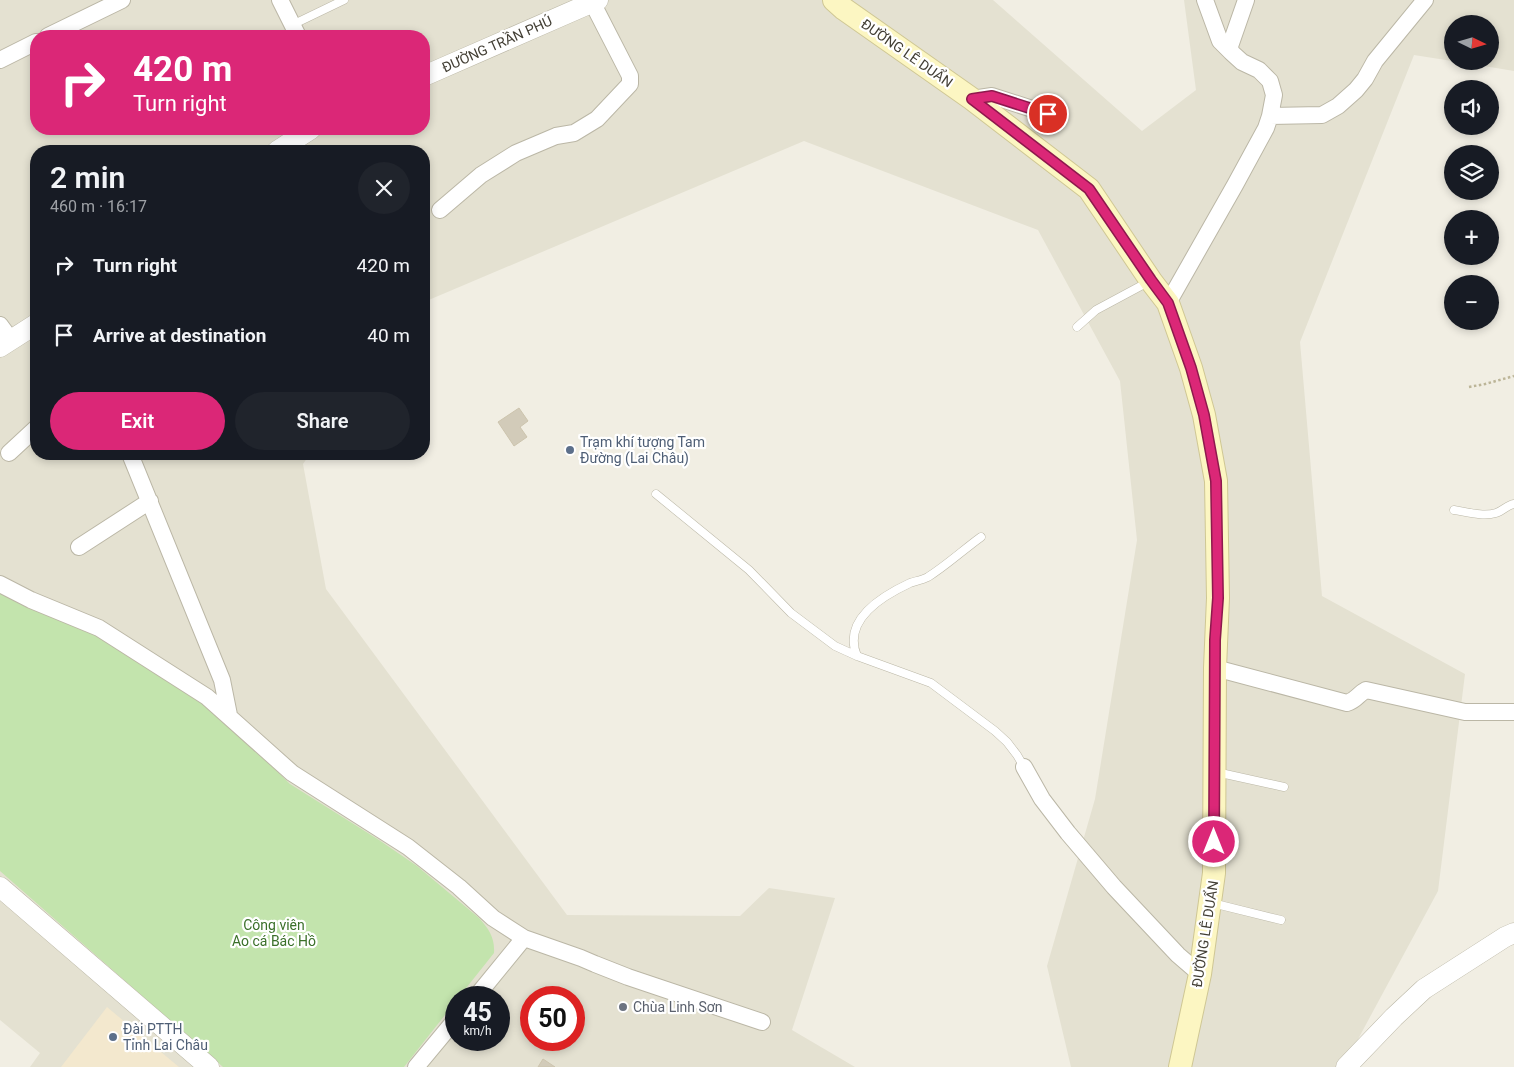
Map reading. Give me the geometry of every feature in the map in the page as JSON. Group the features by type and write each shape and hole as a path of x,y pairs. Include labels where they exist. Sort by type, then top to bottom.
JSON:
{"main road":[{"name":"ĐƯỜNG LÊ DUẨN","path":"834,0 972,99 1089,189 1168,303 1191,368 1204,415 1216,481 1218,598 1215,668 1214,873 1200,974 1180,1067"}],"street":[{"path":"60,30 122,0"},
{"path":"280,0 295,30"},
{"path":"1168,303 1266,128 1274,95 1270,81 1259,70 1242,62 1220,41 1204,0"},
{"path":"1231,52 1230,46 1246,0"},
{"path":"1409,20 1418,0"},
{"path":"1270,116 1322,115 1338,106 1356,90 1375,61 1425,0"},
{"path":"440,210 482,175 516,153 556,136 574,133 598,119 630,84 630,76 595,1"},
{"name":"ĐƯỜNG TRẦN PHÚ","path":"430,73 595,1"},
{"path":"0,60 30,45"},
{"path":"972,99 992,96 1048,114"},
{"path":"286,145 302,135"},
{"path":"4,337 30,329"},
{"path":"9,454 30,434"},
{"path":"134,460 222,680 229,715"},
{"path":"79,547 150,501"},
{"path":"0,584 31,600 99,628 207,697 229,715 265,751 292,773 408,847 459,887 493,918 524,938 628,977 762,1022"},
{"path":"1215,668 1347,703 1354,701 1366,690 1465,712 1514,712"},
{"path":"1024,767 1042,799 1068,833 1114,887 1178,955 1200,974"},
{"path":"0,887 209,1067"},
{"path":"1346,1067 1424,989 1514,933"},
{"path":"485,986 524,938"},
{"path":"416,1067 445,1032"}],"lane":[{"path":"297,30 344,0"},
{"path":"1077,327 1096,310 1151,280"},
{"path":"656,494 749,570 791,613 835,646 856,656 931,683 995,731 1012,748 1024,767"},
{"path":"1454,510 1495,514 1514,504"},
{"path":"856,656 853,648 853,636 858,620 873,605 911,583 925,578 980,537"},
{"path":"1214,771 1284,787"},
{"path":"1210,902 1280,920"}],"path":[{"path":"1469,387 1514,376"}],"shaded area":[{"path":"0,0 993,0 1142,131 1196,90 1184,0 1514,0 1514,71 1499,68 1499,15 1444,15 1444,60 1414,55 1300,342 1322,596 1465,674 1438,891 1343,1067 1071,1067 1047,966 1095,799 1137,540 1120,381 1038,230 804,141 430,299 430,145 30,145 30,460 306,460 303,464 326,589 567,915 740,916 769,888 835,898 792,1030 855,1067 30,1067 40,1053 0,1020"},
{"name":"Đài PTTH Tỉnh Lai Châu","path":"107,1007 179,1067 61,1067"}],"green space":[{"name":"Công viên Ao cá Bác Hồ","path":"0,591 91,632 214,710 290,784 417,866 479,918 492,938 494,953 468,986 445,986 445,1015 404,1067 223,1067 0,871"}],"building":[{"path":"519,408 528,421 520,427 527,437 514,446 498,422"},
{"path":"543,1059 555,1067 538,1067"}],"place":[{"name":"Trạm khí tượng Tam Đường (Lai Châu)","path":"570,450"},
{"name":"Chùa Linh Sơn","path":"623,1007"},
{"name":"Đài PTTH Tỉnh Lai Châu","path":"113,1037"}],"route":[{"path":"1048,114 992,96 972,99 1089,189 1168,303 1191,368 1204,415 1216,481 1218,598 1215,640 1214,842"}]}
